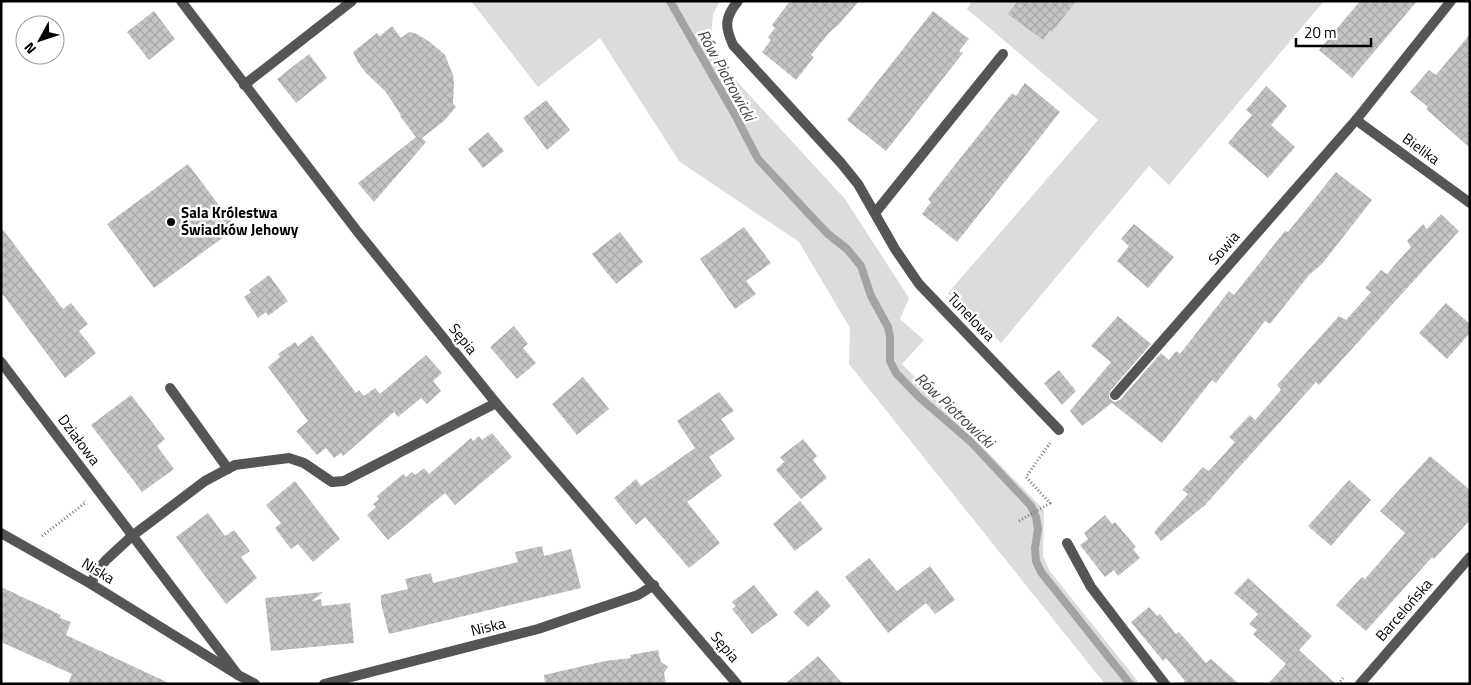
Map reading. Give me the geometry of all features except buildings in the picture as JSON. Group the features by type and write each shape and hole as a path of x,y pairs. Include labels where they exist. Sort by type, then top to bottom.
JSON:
{"street":[{"name":"Sępia","path":"180,1 357,231 496,403 737,684"},
{"path":"244,86 352,1"},
{"name":"Tunelowa","path":"738,1 731,9 727,19 727,31 733,45 858,184 895,249 919,284 1059,430"},
{"name":"Sowia","path":"1115,396 1356,120 1451,1"},
{"path":"875,213 1003,54"},
{"name":"Bielika","path":"1356,120 1470,203"},
{"name":"Działowa","path":"1,362 238,675"},
{"path":"170,388 228,469"},
{"path":"91,584 96,572 106,560 132,536 205,481 228,469 235,466 290,458 304,463 332,482 344,481 496,403"},
{"name":"Niska","path":"1,533 91,584 255,684"},
{"path":"1067,543 1091,587 1165,684"},
{"name":"Barcelońska","path":"1360,684 1470,557"},
{"name":"Niska","path":"324,684 538,629 638,595 654,585"}],"path":[{"path":"1019,521 1050,503 1026,477 1059,430"},
{"path":"28,548 85,503 79,495"}],"shaded area":[{"path":"471,1 720,1 713,14 711,39 731,75 845,199 909,298 900,319 924,340 902,364 1044,510 1043,556 1049,570 1140,684 1105,684 849,364 850,328 799,242 679,161 600,38 538,87"},
{"path":"972,1 1324,1 1169,185 1149,166 1001,343 948,293 1098,120 967,9"}],"waterway":[{"name":"Rów Piotrowicki","path":"670,1 758,159 828,234 847,249 861,266 871,296 888,327 890,361 896,373 919,397 971,442 1031,506 1036,517 1038,529 1035,548 1036,561 1041,572 1130,684"}],"place":[{"name":"Sala Królestwa Świadków Jehowy","path":"171,222"}]}
